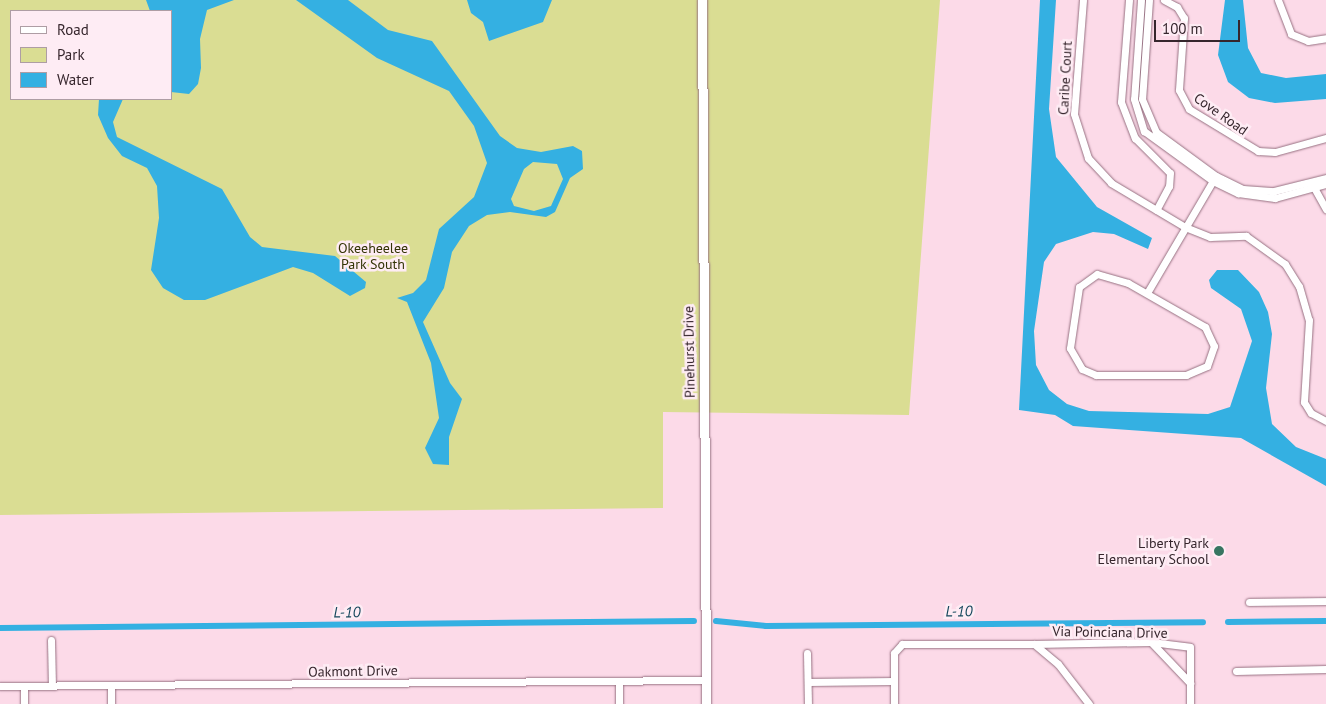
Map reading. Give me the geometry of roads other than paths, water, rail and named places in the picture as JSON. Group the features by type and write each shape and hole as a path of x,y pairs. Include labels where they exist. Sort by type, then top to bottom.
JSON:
{"street":[{"name":"Pinehurst Drive","path":"702,0 706,704"},
{"name":"Caribe Court","path":"1083,0 1074,101 1079,139 1101,175 1156,210 1206,237 1233,234 1250,237 1276,255 1293,275 1309,320 1304,402 1311,413 1326,421"},
{"path":"1129,0 1121,102 1136,138 1170,172 1169,186 1156,210"},
{"path":"1141,0 1136,116 1148,135 1214,178 1255,191 1317,184 1326,178"},
{"path":"1148,0 1142,99 1147,120 1161,138 1214,178"},
{"name":"Cove Road","path":"1164,0 1178,7 1184,18 1179,90 1189,109 1258,151 1275,152 1326,138"},
{"path":"1278,0 1291,34 1308,41 1326,38"},
{"path":"1147,293 1214,178"},
{"path":"1317,184 1324,206"},
{"path":"1105,274 1147,293 1208,330 1214,346 1207,366 1186,375 1096,375 1079,367 1070,348 1082,283 1092,275 1105,274"},
{"path":"1249,602 1326,601"},
{"path":"52,640 52,686"},
{"path":"1150,642 1190,683"},
{"name":"Via Poinciana Drive","path":"894,704 894,653 902,644 1150,642 1190,647 1190,704"},
{"name":"Via Poinciana Drive","path":"1034,644 1058,664 1089,704"},
{"path":"807,653 808,704"},
{"path":"1236,671 1326,669"},
{"name":"Oakmont Drive","path":"0,686 111,687 706,680"},
{"path":"619,681 619,704"},
{"path":"808,682 894,681"},
{"path":"24,686 24,704"},
{"path":"111,687 111,704"}],"water":[{"path":"146,0 234,0 207,10 200,39 201,68 198,84 189,94 172,92 172,10 150,10"},
{"path":"296,0 348,0 388,30 432,41 500,136 517,148 541,152 573,146 582,151 583,169 570,178 555,212 546,217 510,212 487,215 469,226 452,252 444,288 423,322 450,383 462,399 449,437 449,465 433,464 425,448 439,418 431,363 407,302 397,298 413,293 426,280 439,229 474,197 487,163 474,126 449,91 377,58","holes":["533,162 557,164 563,179 551,206 534,211 514,206 511,199 524,169"]},
{"path":"467,0 552,0 543,22 489,41 483,22 471,13"},
{"path":"1040,0 1056,0 1049,109 1056,157 1097,207 1152,238 1148,249 1114,234 1093,232 1056,244 1044,262 1034,331 1036,365 1049,390 1067,404 1089,411 1208,414 1230,407 1252,341 1241,309 1211,288 1209,280 1217,270 1238,270 1259,292 1268,312 1272,334 1266,388 1272,424 1296,447 1326,459 1326,486 1241,438 1073,426 1055,415 1019,410"},
{"path":"1225,0 1243,0 1248,48 1261,73 1286,78 1326,74 1326,99 1275,103 1249,98 1228,82 1218,55"},
{"path":"99,100 123,100 113,122 117,137 222,189 250,237 262,247 335,256 366,282 365,288 350,296 313,273 293,267 205,300 184,300 163,288 151,270 159,218 157,186 147,168 122,156 108,138 98,115"}],"waterway":[{"name":"L-10","path":"0,628 694,621"},
{"name":"L-10","path":"716,621 766,626 1203,622"},
{"name":"L-10","path":"1228,622 1326,621"}],"place":[{"name":"Liberty Park Elementary School","path":"1219,551"}],"park label":[{"name":"Okeeheelee Park South","path":"373,256"}]}
